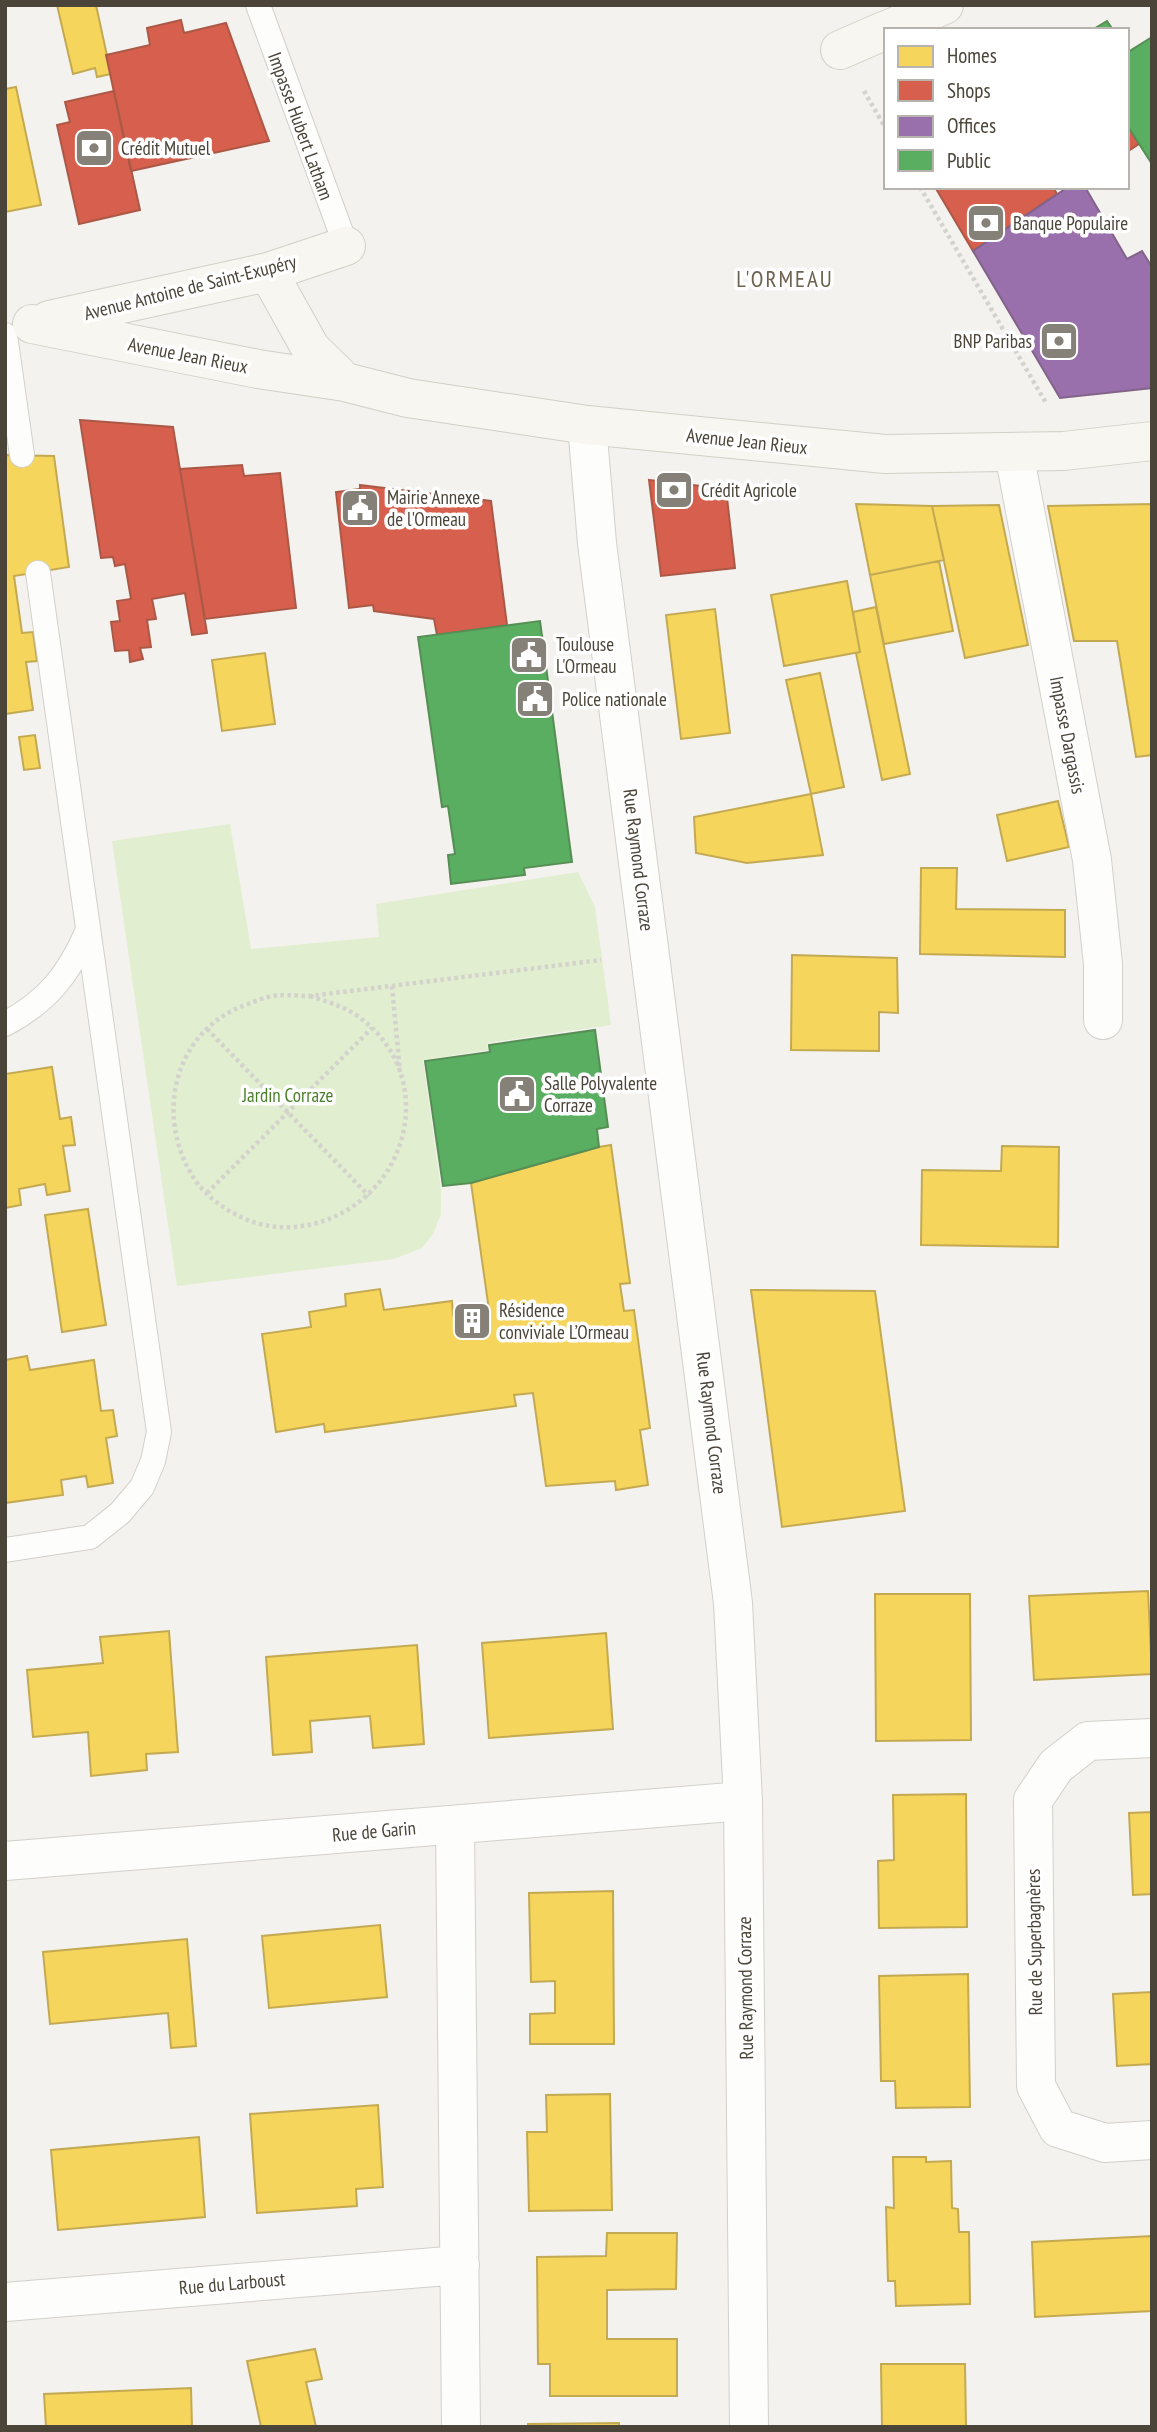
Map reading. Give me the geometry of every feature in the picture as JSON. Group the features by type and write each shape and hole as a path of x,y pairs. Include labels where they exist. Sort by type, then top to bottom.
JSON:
{"main road":[{"path":"891,28 944,5"},
{"path":"840,50 884,31"},
{"name":"Avenue Antoine de Saint-Exupéry","path":"14,328 268,272 346,246"},
{"name":"Avenue Jean Rieux","path":"268,272 311,349 345,382"},
{"name":"Avenue Jean Rieux","path":"14,328 345,382 408,398 587,425 885,454 1064,451 1152,441"}],"street":[{"name":"Rue Raymond Corraze","path":"587,425 597,543 733,1602 743,1801 749,2427"},
{"name":"Impasse Dargassis","path":"1014,453 1092,860 1103,964 1103,1020"},
{"name":"Rue de Superbagnères","path":"1152,1738 1088,1741 1056,1766 1033,1800 1036,2086 1058,2128 1105,2143 1152,2140"},
{"name":"Rue de Garin","path":"5,1861 743,1801"},
{"path":"455,1825 461,2427"},
{"name":"Rue du Larboust","path":"5,2302 460,2264"}],"lane":[{"name":"Impasse Hubert Latham","path":"258,5 346,246"},
{"path":"14,328 22,455"},
{"path":"5,1550 90,1537 120,1513 142,1487 153,1461 159,1432 38,573"},
{"path":"5,1024 29,1011 58,983 78,954 89,930"}],"path":[{"path":"921,189 1051,411"},
{"path":"391,986 405,1095 405,1122 400,1148 387,1176 369,1196 337,1217 307,1227 281,1228 255,1223 230,1212 206,1194 192,1176 182,1156 172,1110 177,1080 189,1051 207,1029 233,1009 272,996 310,996 651,953"},
{"path":"310,996 337,1004 372,1028 389,1051 401,1076"},
{"path":"206,1194 372,1028"},
{"path":"207,1029 369,1196"}],"green space":[{"name":"Jardin Corraze","path":"230,824 251,949 379,937 376,904 578,872 595,907 611,1025 487,1043 488,1050 423,1060 441,1189 441,1214 433,1234 422,1248 394,1259 177,1286 112,841"}],"building: Homes":[{"path":"57,5 96,5 111,74 97,77 95,68 73,74"},
{"path":"16,87 41,205 5,212 5,89"},
{"path":"5,455 54,456 69,567 14,576 22,633 33,632 37,661 26,662 33,710 5,714"},
{"path":"856,504 932,506 944,560 870,575"},
{"path":"1152,504 1152,755 1136,757 1117,641 1074,641 1048,506"},
{"path":"999,505 1028,645 965,658 932,506"},
{"path":"939,561 953,631 884,644 870,575"},
{"path":"847,581 860,652 784,666 771,595"},
{"path":"876,607 910,774 882,780 856,653 860,652 853,612"},
{"path":"715,609 730,733 681,739 666,615"},
{"path":"265,653 275,724 222,731 212,660"},
{"path":"820,673 844,787 811,794 786,680"},
{"path":"35,735 40,768 24,770 19,737"},
{"path":"811,794 823,855 747,863 696,853 694,817"},
{"path":"1058,801 1069,847 1007,861 997,815"},
{"path":"921,868 957,868 956,909 1065,910 1065,957 920,954"},
{"path":"792,955 897,958 898,1013 879,1012 879,1051 791,1050"},
{"path":"52,1067 60,1119 71,1117 75,1145 63,1146 70,1191 47,1195 45,1184 19,1189 21,1205 5,1208 5,1074"},
{"name":"Résidence conviviale L’Ormeau","path":"611,1145 630,1283 620,1284 624,1311 634,1310 650,1428 640,1430 648,1485 616,1490 615,1481 546,1486 533,1393 514,1395 516,1406 325,1432 324,1424 276,1432 262,1334 311,1327 309,1312 346,1306 345,1294 380,1289 384,1310 452,1301 453,1315 489,1310 471,1183"},
{"path":"1002,1146 1059,1147 1058,1247 921,1245 922,1170 1001,1171"},
{"path":"88,1209 106,1325 62,1332 45,1215"},
{"path":"751,1290 875,1291 905,1511 782,1527"},
{"path":"27,1356 30,1370 94,1360 101,1411 113,1410 117,1436 106,1438 113,1483 88,1487 86,1476 61,1480 63,1495 5,1503 5,1360"},
{"path":"1148,1591 1152,1674 1034,1680 1029,1596"},
{"path":"875,1594 970,1594 971,1740 876,1741"},
{"path":"169,1631 178,1752 146,1754 147,1770 91,1776 88,1732 33,1737 27,1670 103,1663 100,1637"},
{"path":"606,1633 613,1729 489,1738 482,1643"},
{"path":"417,1645 424,1744 373,1748 370,1716 310,1721 312,1752 273,1755 266,1657"},
{"path":"966,1794 967,1927 879,1928 878,1861 894,1860 893,1795"},
{"path":"1152,1812 1152,1894 1133,1895 1129,1813"},
{"path":"613,1891 614,2044 530,2044 530,2014 555,2013 555,1981 531,1982 529,1893"},
{"path":"380,1925 387,1997 269,2008 262,1936"},
{"path":"187,1939 196,2046 171,2048 168,2013 50,2024 43,1952"},
{"path":"968,1974 970,2107 896,2108 895,2081 881,2081 879,1976"},
{"path":"1152,1992 1152,2064 1117,2066 1113,1994"},
{"path":"610,2094 612,2210 529,2211 527,2132 547,2132 546,2095"},
{"path":"378,2105 383,2187 356,2189 357,2206 257,2213 250,2114"},
{"path":"199,2137 205,2217 58,2230 51,2150"},
{"path":"893,2157 926,2157 926,2162 951,2161 952,2208 958,2209 959,2232 969,2232 970,2304 896,2306 895,2281 888,2281 886,2207 894,2208"},
{"path":"607,2233 677,2233 676,2289 607,2290 607,2339 677,2339 677,2396 550,2396 550,2364 538,2364 537,2257 606,2256"},
{"path":"1152,2236 1152,2311 1035,2317 1032,2242"},
{"path":"315,2349 322,2379 306,2382 316,2427 261,2427 247,2361"},
{"path":"881,2364 965,2364 966,2427 882,2427"},
{"path":"191,2388 192,2427 46,2427 44,2394"},
{"path":"619,2423 619,2427 528,2427 528,2424"}],"building: Shops":[{"path":"181,20 184,33 226,23 269,141 131,171 106,55 150,45 147,28"},
{"name":"Crédit Mutuel","path":"114,91 140,210 79,224 57,125 70,122 65,102"},
{"path":"1129,128 1139,144 1129,151"},
{"name":"Banque Populaire","path":"936,189 1054,189 1057,194 973,251"},
{"path":"80,420 173,427 207,633 192,635 185,593 152,599 156,619 147,620 151,647 140,648 143,659 130,662 129,650 115,651 111,622 120,621 117,601 131,599 125,564 115,566 113,557 101,558"},
{"path":"242,465 244,476 280,473 296,608 205,619 180,469"},
{"path":"649,480 726,489 735,568 661,576"},
{"path":"360,485 491,501 507,625 437,635 434,619 374,611 373,605 349,608 336,492 360,489"}],"building: Offices":[{"path":"1065,189 1086,189 1127,259 1142,251 1152,267 1152,388 1060,398 973,251"}],"building: Public":[{"path":"1107,21 1112,28 1095,28"},
{"path":"1152,37 1152,164 1129,128 1129,51"},
{"path":"540,621 572,862 524,868 525,875 451,884 448,855 455,854 448,806 442,807 418,637"},
{"name":"Salle Polyvalente Corraze","path":"595,1030 608,1127 597,1129 599,1147 471,1183 443,1186 425,1061 490,1052 489,1045"}],"place":[{"name":"Crédit Mutuel","path":"94,148"},
{"name":"Banque Populaire","path":"986,223"},
{"name":"BNP Paribas","path":"1059,341"},
{"name":"Crédit Agricole","path":"674,490"},
{"name":"Mairie Annexe de l'Ormeau","path":"360,508"},
{"name":"Toulouse L'Ormeau","path":"529,655"},
{"name":"Police nationale","path":"535,699"},
{"name":"Salle Polyvalente Corraze","path":"517,1094"},
{"name":"Résidence conviviale L’Ormeau","path":"472,1321"}],"district":[{"name":"L'ORMEAU","path":"785,279"}]}
